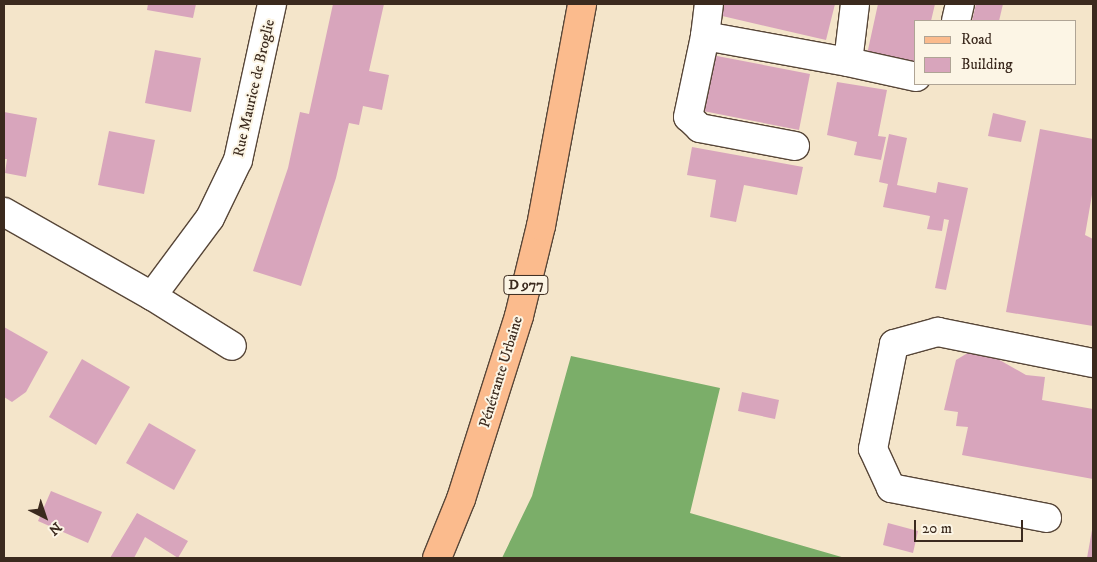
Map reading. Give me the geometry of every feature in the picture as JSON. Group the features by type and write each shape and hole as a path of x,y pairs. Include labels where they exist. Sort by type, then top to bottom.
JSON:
{"main road":[{"name":"Pénétrante Urbaine","path":"437,558 461,499 518,316 541,226 582,4"}],"street":[{"name":"Rue Maurice de Broglie","path":"152,296 210,218 238,160 272,4"},
{"path":"709,4 705,36 688,117 700,128 795,146"},
{"path":"848,62 855,4"},
{"path":"956,20 960,4"},
{"path":"705,36 914,76"},
{"path":"4,212 152,296 232,346"},
{"path":"1047,518 891,488 873,449 894,344 938,332 1093,363"}],"green space":[{"path":"571,356 720,388 690,513 845,558 502,558 532,496"}],"building":[{"path":"148,4 196,4 193,18 147,10"},
{"path":"333,4 384,4 369,71 389,75 382,110 363,106 359,125 349,123 336,178 301,286 253,271 288,168 300,112 309,114"},
{"path":"721,4 835,4 826,40 718,15"},
{"path":"878,4 935,4 931,20 914,20 914,69 866,59"},
{"path":"976,4 1003,4 999,20 972,20"},
{"path":"155,50 201,58 191,112 145,103"},
{"path":"712,55 810,74 799,130 703,111"},
{"path":"837,82 887,90 878,136 886,137 881,160 854,155 857,142 827,135"},
{"path":"4,112 37,118 26,177 5,173 7,159 4,159"},
{"path":"993,113 1026,121 1021,142 988,136"},
{"path":"1040,129 1093,139 1093,189 1085,235 1093,239 1093,326 1006,312"},
{"path":"109,131 155,140 144,194 98,185"},
{"path":"889,134 907,138 897,185 936,193 938,182 968,188 946,290 935,288 949,220 944,219 942,231 927,229 930,216 883,207 888,184 879,182"},
{"path":"692,147 803,167 797,195 744,185 736,222 710,217 716,180 687,175"},
{"path":"4,327 48,352 26,392 12,402 4,397"},
{"path":"971,351 989,354 1026,375 1045,377 1042,400 1093,409 1093,479 962,455 968,427 956,426 958,412 944,410 956,360"},
{"path":"82,359 130,387 96,445 49,417"},
{"path":"742,392 779,400 775,419 738,411"},
{"path":"149,423 196,450 174,490 126,463"},
{"path":"51,491 102,512 88,543 38,521"},
{"path":"137,513 188,541 178,558 145,537 134,558 110,558"},
{"path":"888,523 918,531 913,553 883,545"},
{"path":"1092,530 1093,558 1087,558"}]}
